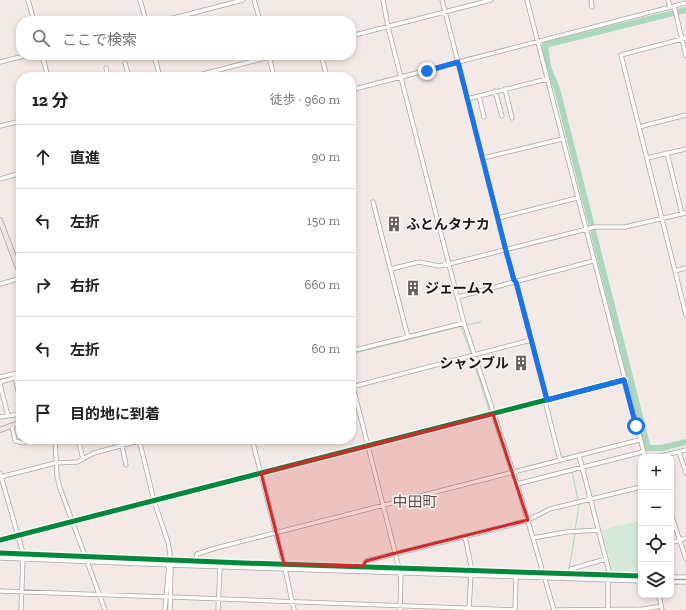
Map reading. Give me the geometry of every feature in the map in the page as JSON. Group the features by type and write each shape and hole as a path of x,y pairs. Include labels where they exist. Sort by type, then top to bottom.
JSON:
{"main road":[{"path":"0,220 16,263"},
{"path":"0,430 16,424"}],"street":[{"path":"28,0 33,16"},
{"path":"140,0 145,16"},
{"path":"181,16 243,0"},
{"path":"254,0 259,16"},
{"path":"383,0 401,78 463,317 462,323 475,355 556,610 662,608 660,598"},
{"path":"442,0 506,250 531,340 560,460"},
{"path":"356,35 490,0"},
{"path":"517,484 642,452 527,0"},
{"path":"591,0 592,7"},
{"path":"668,0 684,38 686,56"},
{"path":"356,89 459,64 537,42 673,10 686,3"},
{"path":"684,38 621,54 686,315"},
{"path":"0,62 16,58"},
{"path":"43,60 47,72"},
{"path":"155,60 159,72"},
{"path":"210,72 254,60"},
{"path":"270,60 273,72"},
{"path":"322,60 326,72"},
{"path":"126,63 128,72"},
{"path":"106,68 107,72"},
{"path":"467,99 546,78"},
{"path":"505,89 512,118"},
{"path":"495,91 502,116"},
{"path":"479,96 484,118"},
{"path":"639,127 686,115"},
{"path":"0,126 16,122"},
{"path":"483,158 562,138"},
{"path":"647,158 686,149"},
{"path":"391,269 419,262 439,266 595,226 625,227 684,213 667,153"},
{"path":"0,179 16,174"},
{"path":"498,218 577,198"},
{"path":"374,202 408,337"},
{"path":"458,297 593,261"},
{"path":"675,271 686,268"},
{"path":"0,284 16,279"},
{"path":"356,350 462,323"},
{"path":"356,386 531,340"},
{"path":"0,377 14,376"},
{"path":"8,416 0,383 14,376"},
{"path":"14,376 16,384"},
{"path":"0,540 624,380"},
{"path":"356,402 399,568"},
{"path":"0,416 16,415"},
{"path":"12,426 16,441"},
{"path":"195,561 197,554 204,551 639,440"},
{"path":"55,444 56,476 86,562 105,610"},
{"path":"79,444 83,459"},
{"path":"23,553 0,476 55,463 77,462 94,453 128,444"},
{"path":"140,444 154,501 164,526 170,553 165,610"},
{"path":"253,444 284,564 294,610"},
{"path":"122,446 126,465"},
{"path":"671,454 686,450"},
{"path":"679,452 686,473"},
{"path":"579,455 610,575"},
{"path":"363,566 366,562 396,553 528,520 550,509 638,488"},
{"path":"674,523 686,559"},
{"path":"533,538 573,531 598,530"},
{"path":"465,536 471,573 470,609"},
{"path":"674,542 686,538"},
{"path":"0,553 363,566 516,577 638,580"},
{"path":"0,558 169,566 401,573 571,573 638,576"},
{"path":"21,610 23,559"},
{"path":"571,573 571,569 606,559"},
{"path":"169,566 171,568 170,610"},
{"path":"218,610 220,567"},
{"path":"400,610 401,573"},
{"path":"171,597 515,610 516,577"},
{"path":"674,577 686,577"},
{"path":"608,579 608,610"},
{"path":"674,582 686,582"},
{"path":"0,591 167,597"}],"highlighted area":[{"path":"493,414 528,520 366,561 363,566 284,564 261,473"}],"green space":[{"path":"638,521 638,575 613,574 602,530"}],"waterway":[{"path":"686,10 545,45 548,67 557,89 648,448 662,448 686,442"},
{"path":"466,325 481,322"},
{"path":"356,353 463,326"},
{"path":"461,327 471,354"},
{"path":"472,357 490,413"},
{"path":"0,380 13,376"},
{"path":"491,416 510,472"},
{"path":"562,474 572,472 578,500"},
{"path":"511,475 516,486"},
{"path":"575,530 579,505"},
{"path":"569,570 575,533"}],"cycle path":[{"path":"0,540 624,380"},
{"path":"0,553 243,563 638,576"}],"place":[{"name":"ふとんタナカ","path":"394,224"},
{"name":"ジェームス","path":"413,288"},
{"name":"シャンブル","path":"521,363"}],"district":[{"name":"中田町","path":"415,502"}],"route":[{"path":"427,71 458,62 506,251 514,280 516,282 547,400 624,380 636,426"}]}
